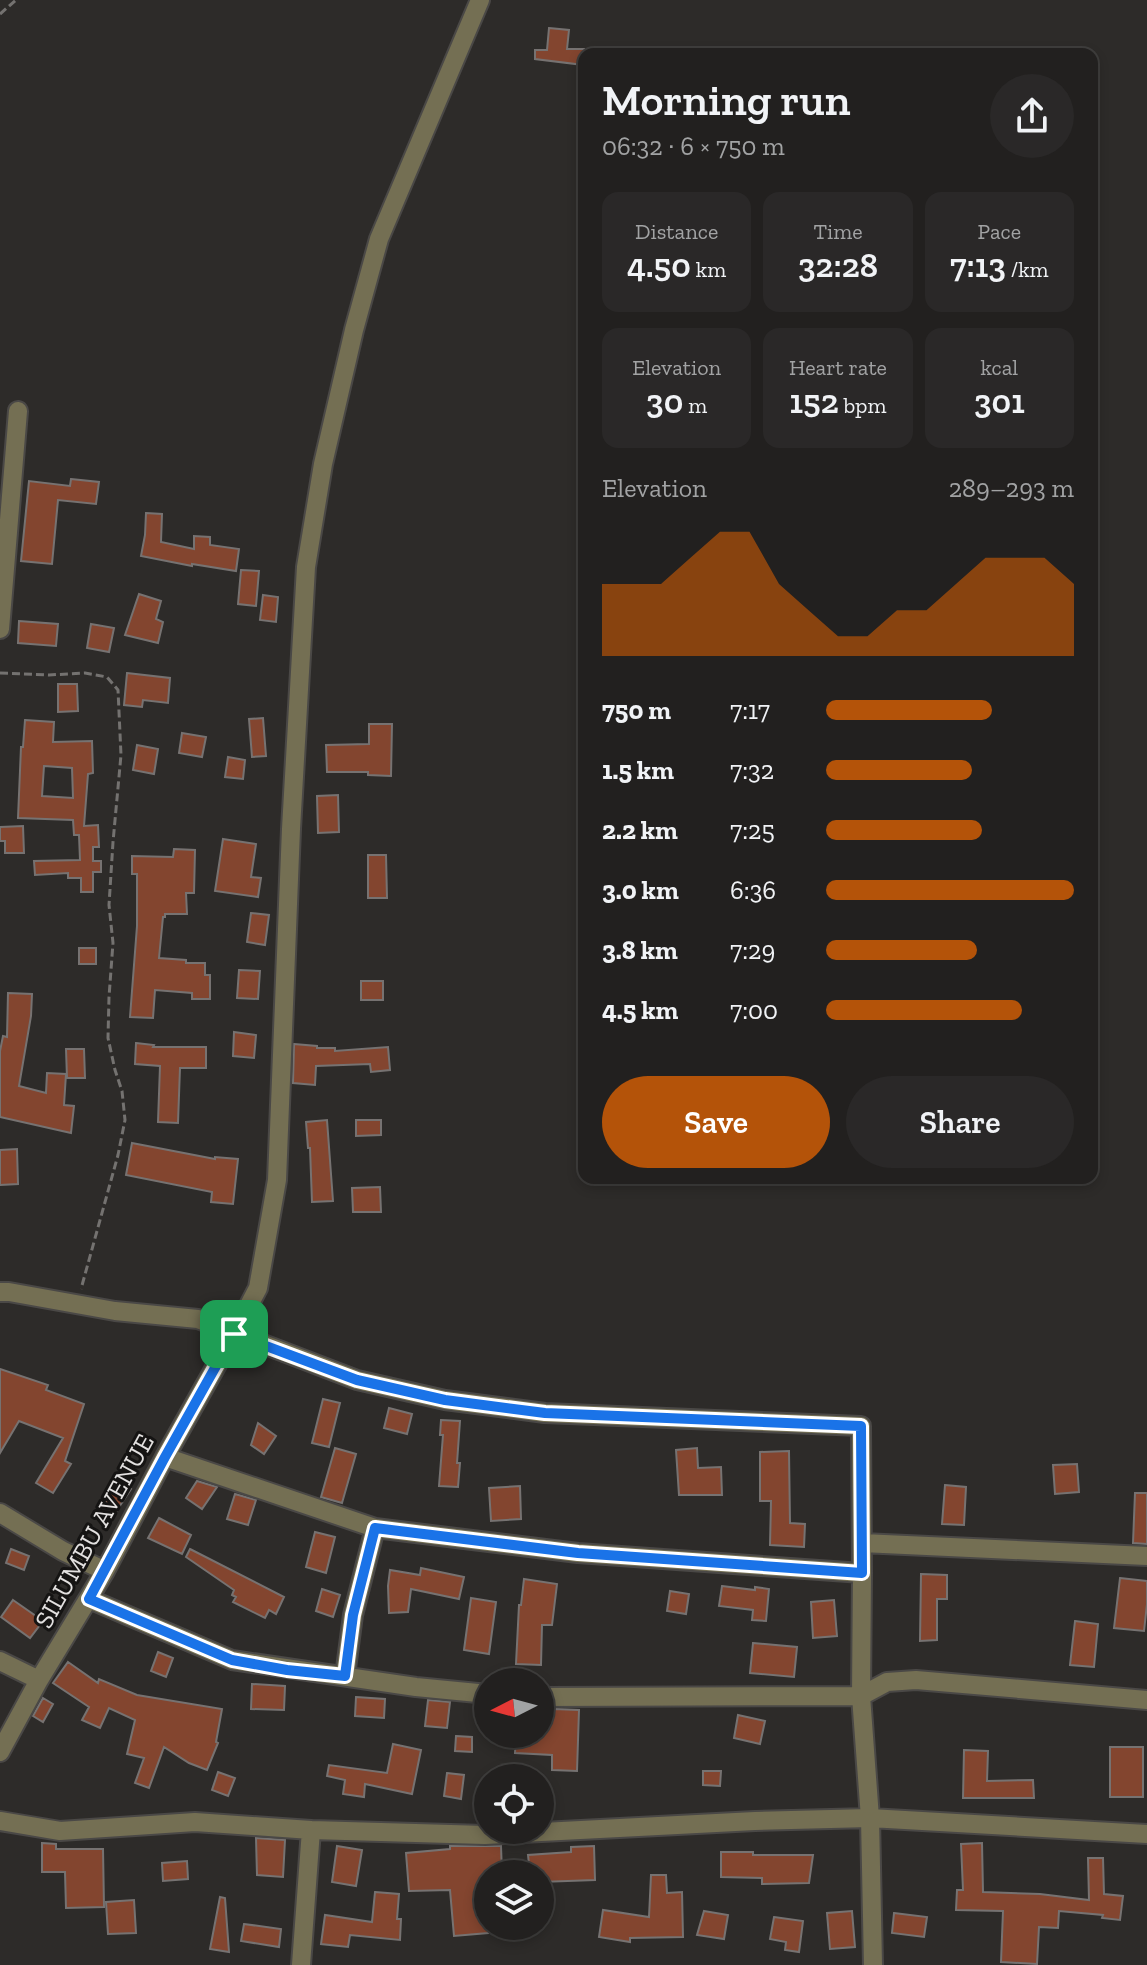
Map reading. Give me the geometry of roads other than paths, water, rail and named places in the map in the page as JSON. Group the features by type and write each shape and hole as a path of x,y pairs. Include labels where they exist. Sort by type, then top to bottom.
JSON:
{"street":[{"name":"SILUMBU AVENUE","path":"0,1752 105,1571 258,1288 277,1180 291,829 305,583 323,464 379,239 480,0"},
{"path":"0,629 18,411"},
{"path":"0,1292 115,1311 198,1319 357,1380 445,1400 545,1413 861,1426 861,1696 870,1818 873,1965"},
{"path":"165,1457 375,1528 578,1553 862,1573"},
{"path":"0,1513 63,1551 105,1571"},
{"path":"345,1676 353,1615 375,1528"},
{"path":"862,1543 1147,1556"},
{"path":"89,1599 232,1660 287,1670 474,1693"},
{"path":"0,1661 39,1680"},
{"path":"554,1697 861,1696 887,1682 916,1680 1147,1700"},
{"path":"0,1821 60,1831 195,1822 311,1830 485,1835 870,1818 1147,1834"},
{"path":"301,1965 311,1830"}]}
